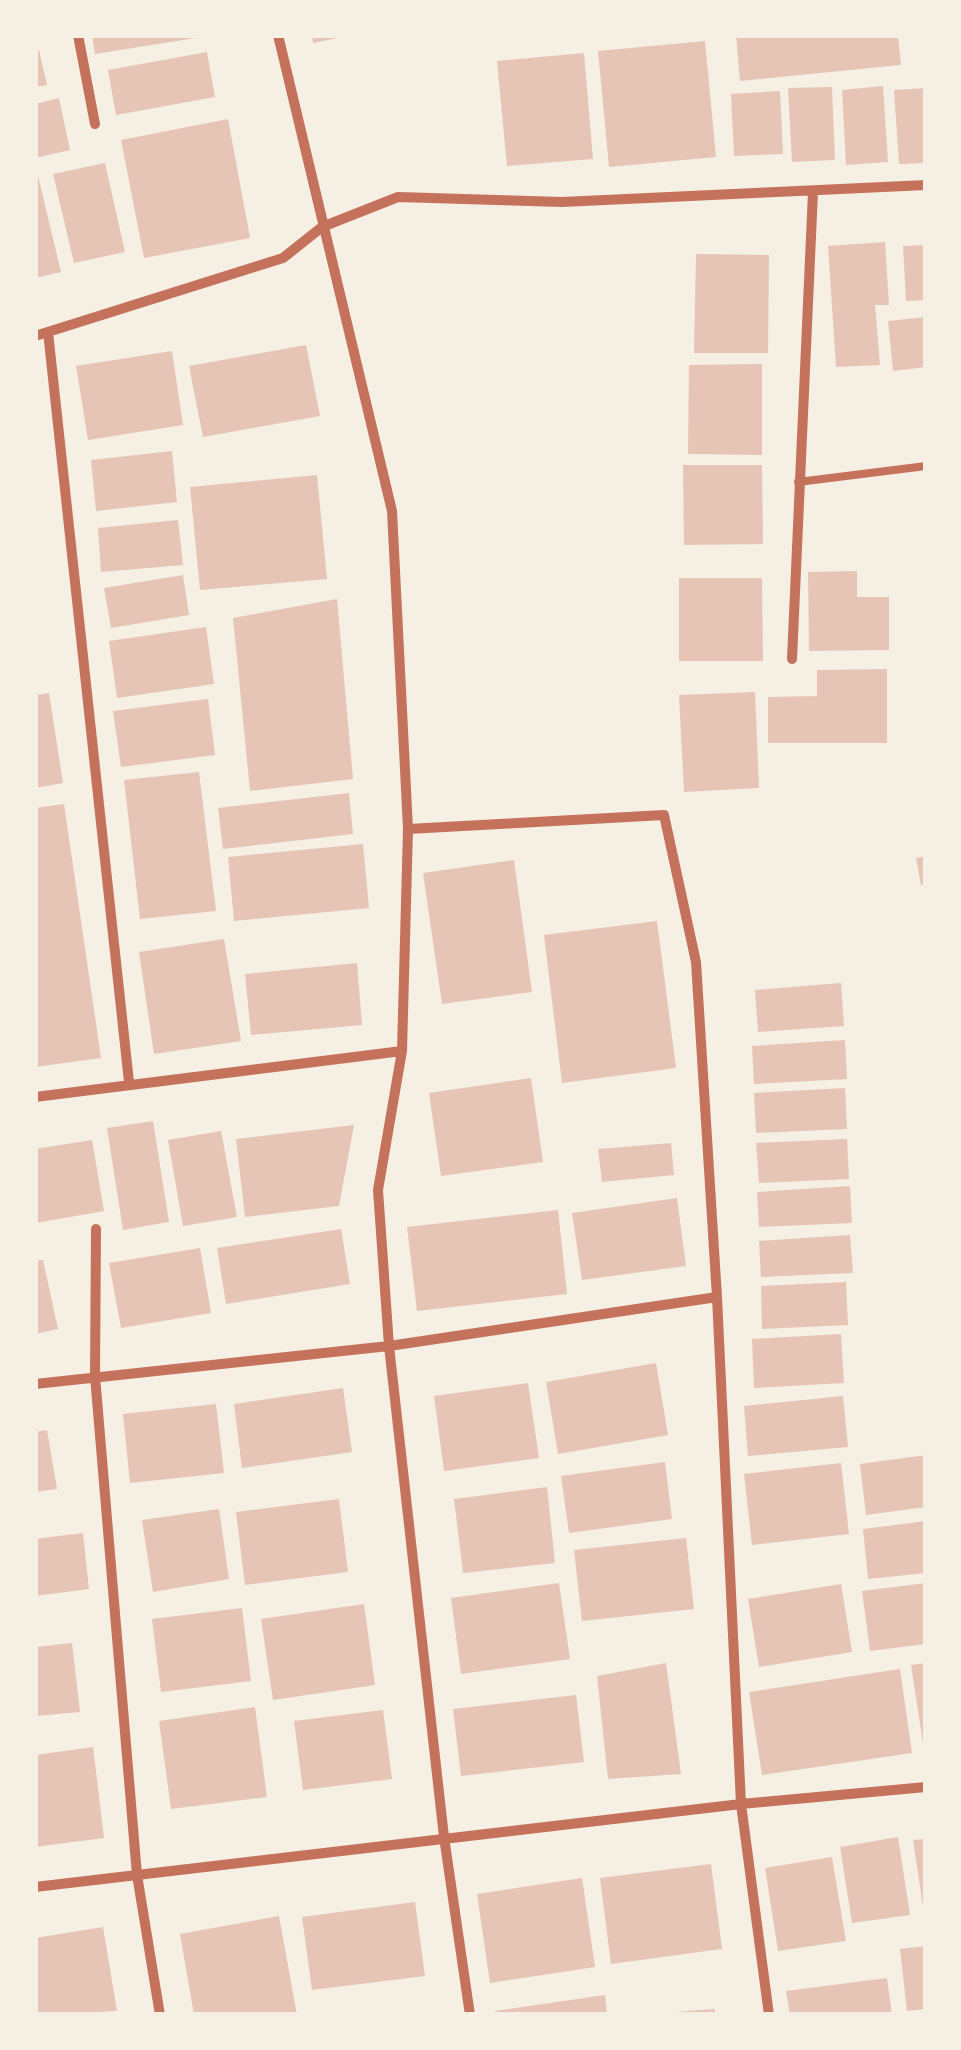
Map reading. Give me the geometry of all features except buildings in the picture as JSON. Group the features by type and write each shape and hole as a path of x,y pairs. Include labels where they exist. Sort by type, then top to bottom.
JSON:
{"street":[{"path":"78,35 95,124"},
{"path":"278,35 392,511 408,829 402,1051 378,1190 390,1346 444,1837 470,2015"},
{"path":"35,336 284,258 322,228 398,197 562,202 926,184"},
{"path":"792,659 813,192"},
{"path":"48,332 128,1082"},
{"path":"408,829 664,815 696,962 717,1297 741,1804 769,2015"},
{"path":"35,1097 128,1082 402,1051"},
{"path":"96,1228 96,1376 137,1875 160,2015"},
{"path":"35,1384 390,1346 717,1297"},
{"path":"35,1886 741,1804 926,1788"}],"lane":[{"path":"798,482 926,466"}]}
